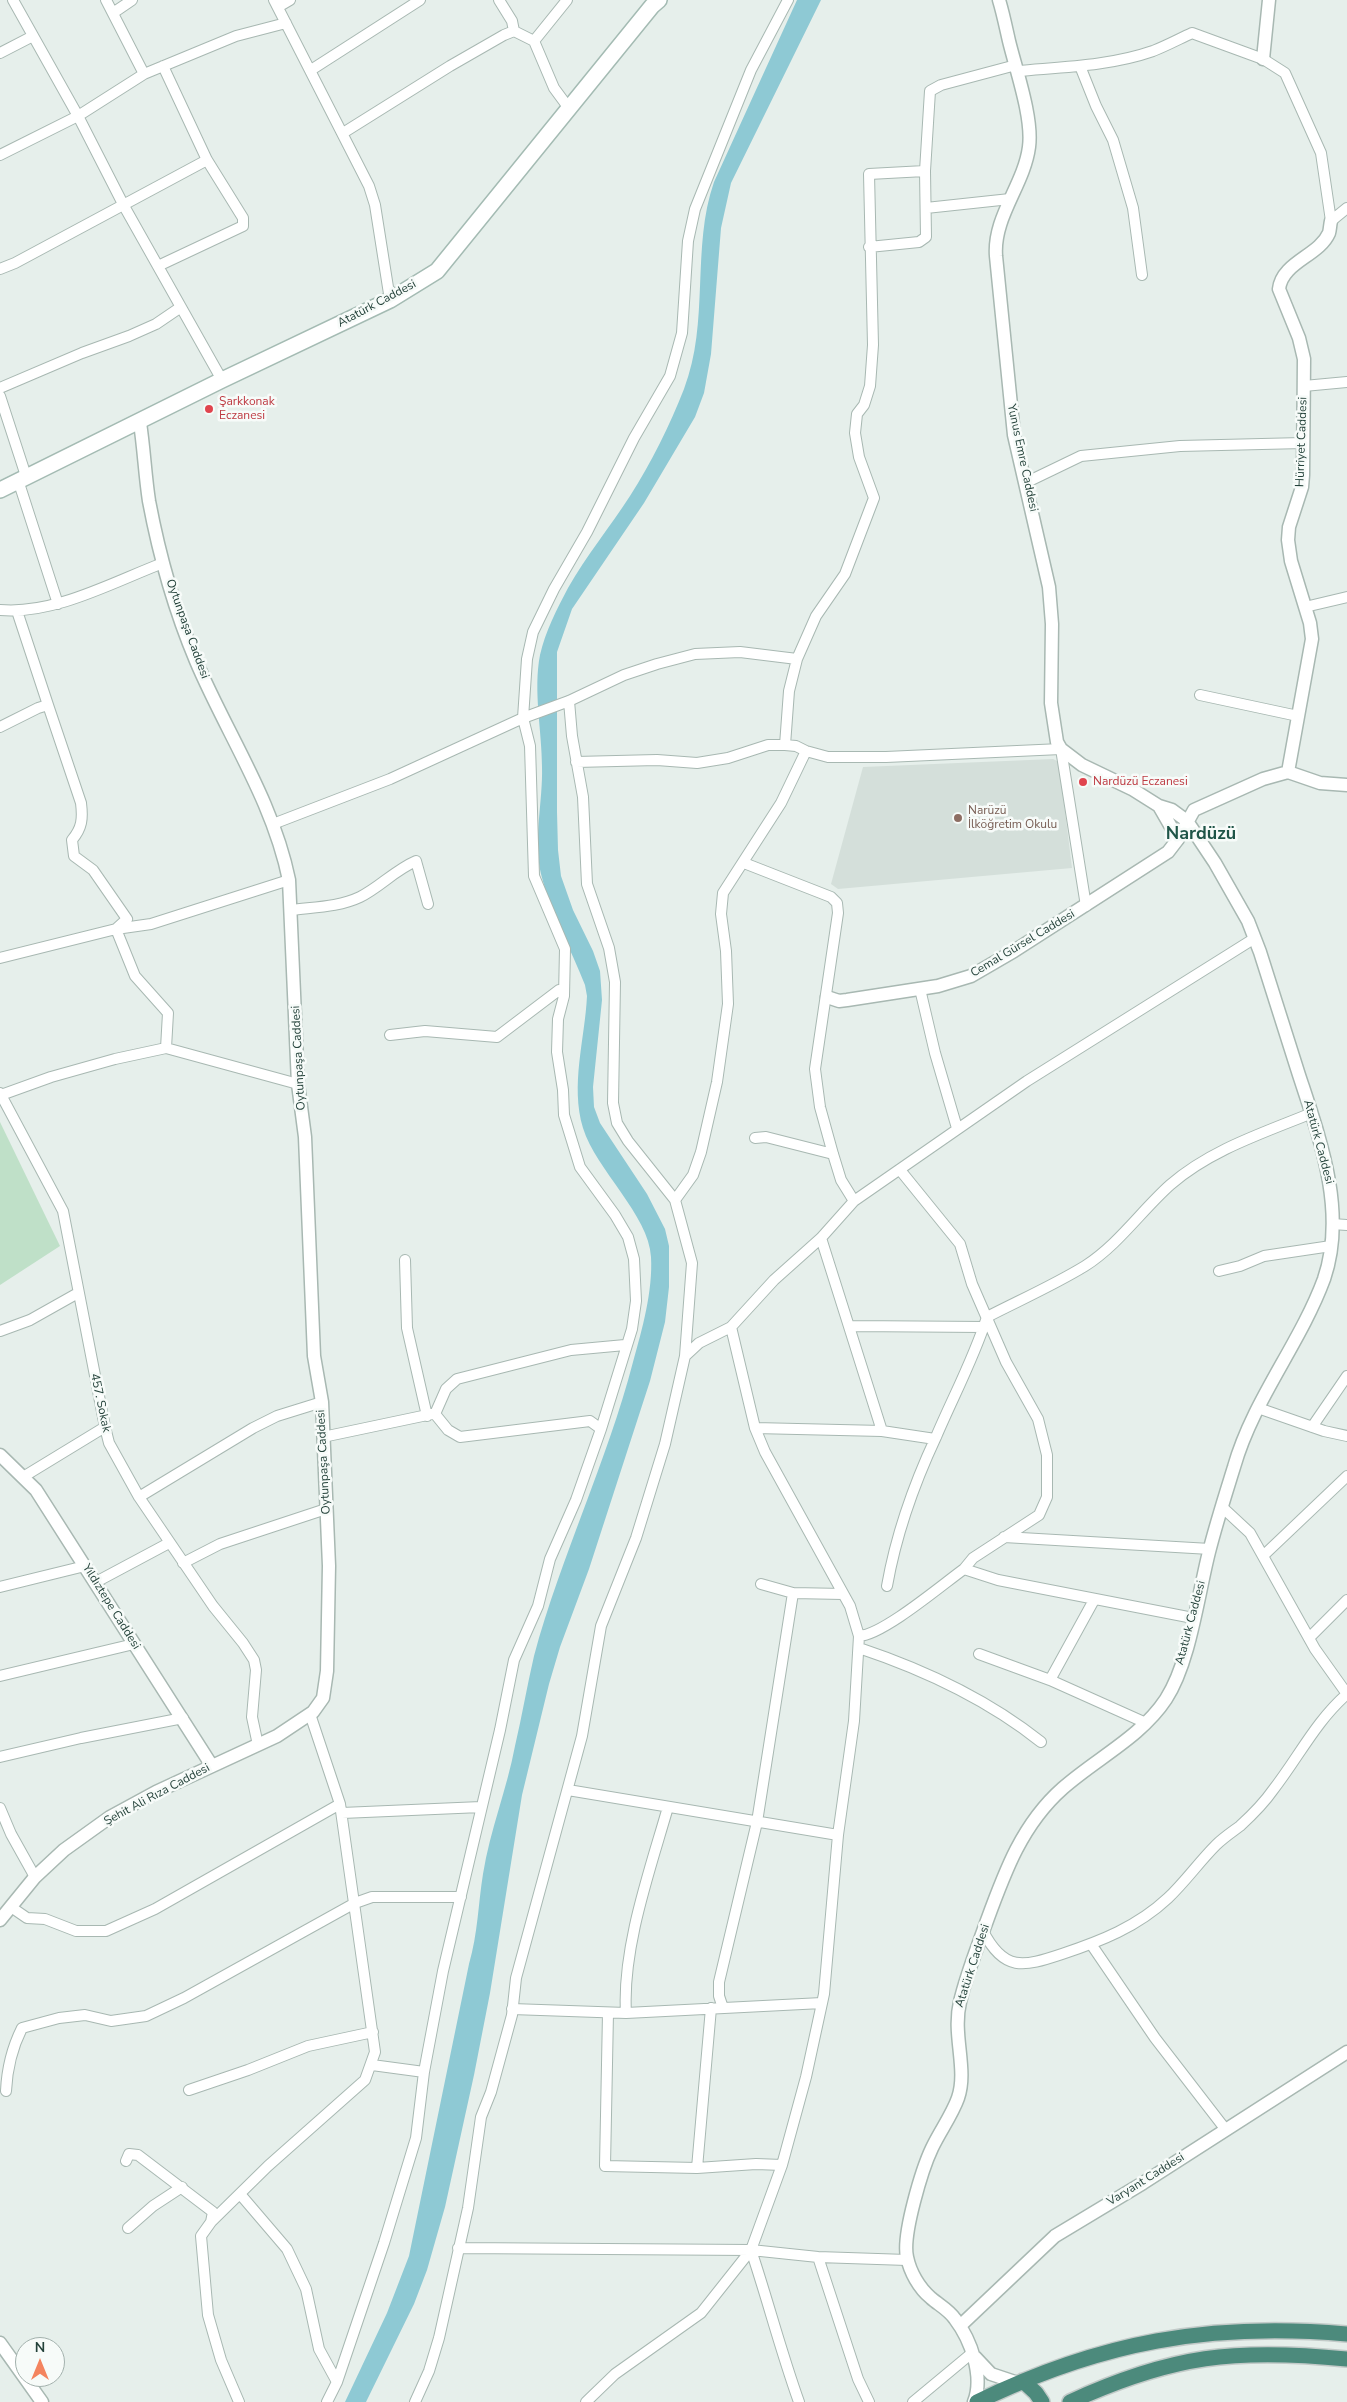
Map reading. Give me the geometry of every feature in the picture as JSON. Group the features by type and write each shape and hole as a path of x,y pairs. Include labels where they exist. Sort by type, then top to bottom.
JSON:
{"highway":[{"path":"975,2402 1090,2356 1153,2340 1198,2333 1255,2330 1347,2334"},
{"path":"1070,2402 1137,2374 1192,2360 1230,2354 1262,2353 1347,2359"},
{"path":"1021,2382 1036,2392 1042,2402"}],"main road":[{"name":"Atatürk Caddesi","path":"0,490 222,380 390,300 437,271 568,108 652,6 660,0"}],"street":[{"path":"12,0 78,116 124,206 222,380"},
{"path":"106,0 144,74"},
{"path":"113,12 132,0"},
{"path":"290,0 276,3 363,173 375,205 390,300"},
{"path":"499,0 512,21 514,31"},
{"path":"534,41 567,0"},
{"path":"327,2402 337,2382 384,2244 416,2138 424,2072 443,1970 514,1660 538,1606 550,1559 576,1500 602,1428 625,1345 632,1329 636,1301 634,1259 628,1237 580,1167 564,1115 563,1090 557,1052 558,1019 564,996 565,949 534,876 530,746 522,718 526,659 533,632 554,589 588,532 634,438 670,376 682,333 686,260 695,209 751,70 788,0"},
{"name":"Yunus Emre Caddesi","path":"999,0 1017,68 1028,123 1029,146 1010,199 996,247 1008,392 1014,434 1049,587 1052,624 1052,716 1057,742 1061,749"},
{"path":"1262,59 1269,0"},
{"path":"311,70 418,1"},
{"path":"0,155 78,116 144,74 236,36 286,23"},
{"path":"343,133 450,66 514,31 534,41 554,88 568,108"},
{"path":"869,247 919,242 926,237 925,171 930,91 941,85 1017,68 1080,66 1127,58 1153,51 1192,33 1262,59 1285,73 1321,153 1331,221"},
{"path":"0,52 33,36"},
{"path":"158,266 243,226 240,213 207,160 163,66"},
{"path":"1080,66 1096,106 1113,140 1133,208 1142,274"},
{"path":"0,269 124,206 207,160"},
{"path":"785,744 789,691 797,659 816,616 845,574 874,498 859,457 855,433 858,414 864,404 870,386 872,370 869,174 925,171"},
{"path":"926,208 1010,199"},
{"path":"1331,221 1347,208"},
{"name":"Hürriyet Caddesi","path":"1288,772 1312,639 1305,607 1291,561 1288,540 1289,527 1302,487 1304,386 1302,348 1279,289 1279,283 1284,275 1310,253 1329,233 1331,221"},
{"path":"0,388 156,324 181,307"},
{"path":"1304,386 1347,382"},
{"path":"0,396 58,604"},
{"name":"Oytunpaşa Caddesi","path":"140,422 149,500 163,563 196,660 265,802 283,850 289,880 298,1084 305,1137 314,1356 322,1402 329,1566 327,1671 323,1698 310,1714"},
{"path":"1025,483 1081,456 1180,446 1303,444"},
{"path":"0,610 17,611 58,604 163,563"},
{"path":"1305,607 1347,597"},
{"path":"17,611 81,803 83,820 78,833 72,840 74,856 93,870 127,918 116,929"},
{"path":"273,824 390,780 522,718 569,700 624,675 695,654 740,652 797,659"},
{"path":"1200,695 1298,716"},
{"path":"415,2402 429,2371 440,2338 470,2199 481,2117 491,2092 512,2009 516,1978 582,1736 602,1626 636,1538 665,1444 685,1356 692,1264 675,1200 633,1148 617,1123 613,1104 615,982 609,948 587,884 583,797 576,762 569,700"},
{"path":"0,727 48,705"},
{"path":"576,762 658,760 696,763 728,758 768,745 785,744 828,757 886,757 1061,749 1082,765 1132,789 1159,806 1172,810 1187,821"},
{"path":"1061,749 1086,906"},
{"path":"675,1200 693,1176 701,1152 717,1082 728,1004 726,951 721,914 723,893 781,803 806,751"},
{"path":"1288,772 1320,783 1347,785"},
{"name":"Cemal Gürsel Caddesi","path":"827,997 839,1001 920,989 957,982 976,973 1086,906 1168,852 1178,839 1191,813 1199,806 1264,779 1288,772"},
{"path":"1159,806 1178,839"},
{"name":"Atatürk Caddesi","path":"972,2353 960,2326 952,2315 922,2289 908,2260 908,2232 926,2166 959,2094 961,2076 956,2020 965,1983 1014,1851 1034,1818 1067,1785 1146,1723 1167,1697 1173,1685 1235,1462 1258,1408 1315,1301 1325,1276 1331,1246 1332,1224 1329,1176 1312,1113 1255,938 1248,921 1187,821"},
{"path":"291,910 342,904 362,896 399,868 416,861 428,904"},
{"path":"744,863 831,897 837,903 838,913 827,997 815,1069 820,1107 833,1154 841,1180 854,1201"},
{"path":"0,958 116,929 151,924 289,880"},
{"path":"116,929 135,976 168,1013 166,1048"},
{"path":"685,1356 699,1343 731,1327 774,1280 821,1238 854,1201 1026,1081 1255,938"},
{"path":"920,989 935,1053 957,1128"},
{"path":"390,1034 425,1031 497,1037 559,990 564,996"},
{"path":"0,1094 115,1059 166,1048 298,1084"},
{"name":"457. Sokak","path":"0,1094 63,1211 109,1442 139,1497 183,1562 254,1660 256,1670 252,1717 258,1745"},
{"path":"887,1586 894,1547 935,1439 987,1317 1086,1266 1115,1242 1170,1186 1188,1171 1245,1141 1312,1113"},
{"path":"755,1138 766,1137 833,1154"},
{"path":"859,1636 866,1636 884,1627 964,1569 974,1558 1039,1514 1047,1497 1046,1455 1038,1419 1006,1362 972,1284 960,1244 900,1170"},
{"path":"1332,1224 1347,1225"},
{"path":"821,1238 882,1430"},
{"path":"1219,1271 1240,1266 1264,1256 1331,1246"},
{"path":"405,1260 407,1328 431,1414 448,1430 460,1437 590,1421 602,1428"},
{"path":"0,1330 30,1320 78,1293"},
{"path":"850,1326 984,1327"},
{"path":"586,2402 615,2374 701,2314 751,2250 782,2165 806,2077 822,2003 838,1835 854,1721 859,1636 850,1606 766,1452 755,1428 731,1327"},
{"path":"323,1437 431,1414 446,1389 457,1380 571,1350 625,1345"},
{"path":"1312,1427 1347,1376"},
{"path":"139,1497 253,1428 277,1416 322,1402"},
{"path":"1258,1408 1312,1427 1347,1436"},
{"path":"23,1477 105,1427"},
{"path":"755,1428 882,1430 935,1439"},
{"name":"Yıldıztepe Caddesi","path":"0,1455 36,1490 134,1644 184,1718 212,1766"},
{"path":"1264,1556 1347,1476"},
{"path":"983,1931 993,1950 1010,1961 1024,1964 1037,1962 1091,1944 1131,1926 1168,1898 1217,1844 1241,1825 1263,1803 1329,1710 1347,1694 1309,1638 1250,1532 1222,1507"},
{"path":"183,1562 220,1544 326,1510"},
{"path":"1004,1537 1210,1549"},
{"path":"96,1582 170,1543"},
{"path":"0,1587 85,1566"},
{"path":"964,1569 998,1580 1193,1618"},
{"path":"761,1584 793,1593 843,1594"},
{"path":"723,2008 719,1996 719,1982 758,1822 793,1593"},
{"path":"1050,1680 1094,1600"},
{"path":"1309,1638 1347,1600"},
{"path":"0,1676 134,1644"},
{"path":"859,1648 924,1672 962,1690 1017,1722 1041,1742"},
{"path":"979,1654 1050,1680 1146,1723"},
{"path":"239,2402 221,2360 208,2315 201,2236 211,2222 240,2194 336,2104 365,2080 372,2066 375,2052 374,2032 341,1808 310,1714"},
{"name":"Şehit Ali Rıza Caddesi","path":"0,1920 35,1878 64,1850 110,1818 212,1766 277,1736 310,1714"},
{"path":"0,1757 81,1738 184,1718"},
{"path":"568,1790 838,1835"},
{"path":"11,1907 27,1918 45,1920 76,1931 106,1931 155,1909 341,1808 482,1806"},
{"path":"626,2013 625,1982 640,1905 668,1807"},
{"path":"0,1808 11,1834 35,1878"},
{"path":"6,2091 7,2071 15,2042 22,2028 59,2018 85,2015 111,2022 146,2016 184,1998 355,1903 372,1897 461,1897"},
{"path":"1091,1944 1155,2038 1226,2130"},
{"path":"512,2009 626,2013 822,2003"},
{"path":"697,2168 712,2008"},
{"path":"608,2012 605,2166 697,2168 756,2164 782,2165"},
{"path":"189,2090 248,2070 308,2046 374,2032"},
{"name":"Varyant Caddesi","path":"960,2326 1055,2236 1347,2052"},
{"path":"372,2066 424,2072"},
{"path":"126,2161 129,2154 138,2155 213,2212 211,2222"},
{"path":"128,2228 153,2206 182,2187"},
{"path":"240,2194 287,2248 306,2289 319,2348 337,2382"},
{"path":"458,2248 751,2250 818,2257 908,2260"},
{"path":"751,2250 770,2307 781,2352 799,2402"},
{"path":"818,2257 858,2378 869,2402"},
{"path":"0,2343 42,2402"},
{"path":"972,2353 991,2374 1021,2382"},
{"path":"913,2402 972,2353"},
{"path":"972,2353 978,2378 975,2402"}],"shaded area":[{"name":"Narüzü İlköğretim Okulu","path":"1053,759 1059,762 1072,868 838,889 831,884 863,767"}],"green space":[{"path":"0,1122 60,1246 0,1285"}],"water":[{"path":"797,0 821,0 731,183 721,228 711,354 704,393 695,417 644,503 572,609 557,652 557,812 561,876 573,910 593,951 600,971 602,1000 593,1087 594,1107 600,1123 647,1194 665,1229 669,1246 669,1287 665,1322 650,1381 589,1569 560,1647 549,1684 522,1795 490,1993 474,2075 445,2207 427,2270 414,2304 366,2402 345,2402 387,2313 409,2256 474,1941 486,1858 512,1762 534,1656 557,1582 622,1399 649,1297 651,1257 648,1241 632,1209 590,1144 579,1112 579,1062 587,996 585,985 545,888 539,861 538,834 542,753 537,683 540,655 548,629 568,588 582,564 638,483 660,444 684,389 692,364 696,338 703,233 707,207 714,182"}],"place":[{"name":"Şarkkonak Eczanesi","path":"209,409"},
{"name":"Nardüzü Eczanesi","path":"1083,782"},
{"name":"Narüzü İlköğretim Okulu","path":"958,818"}],"district":[{"name":"Nardüzü","path":"1201,835"}]}
